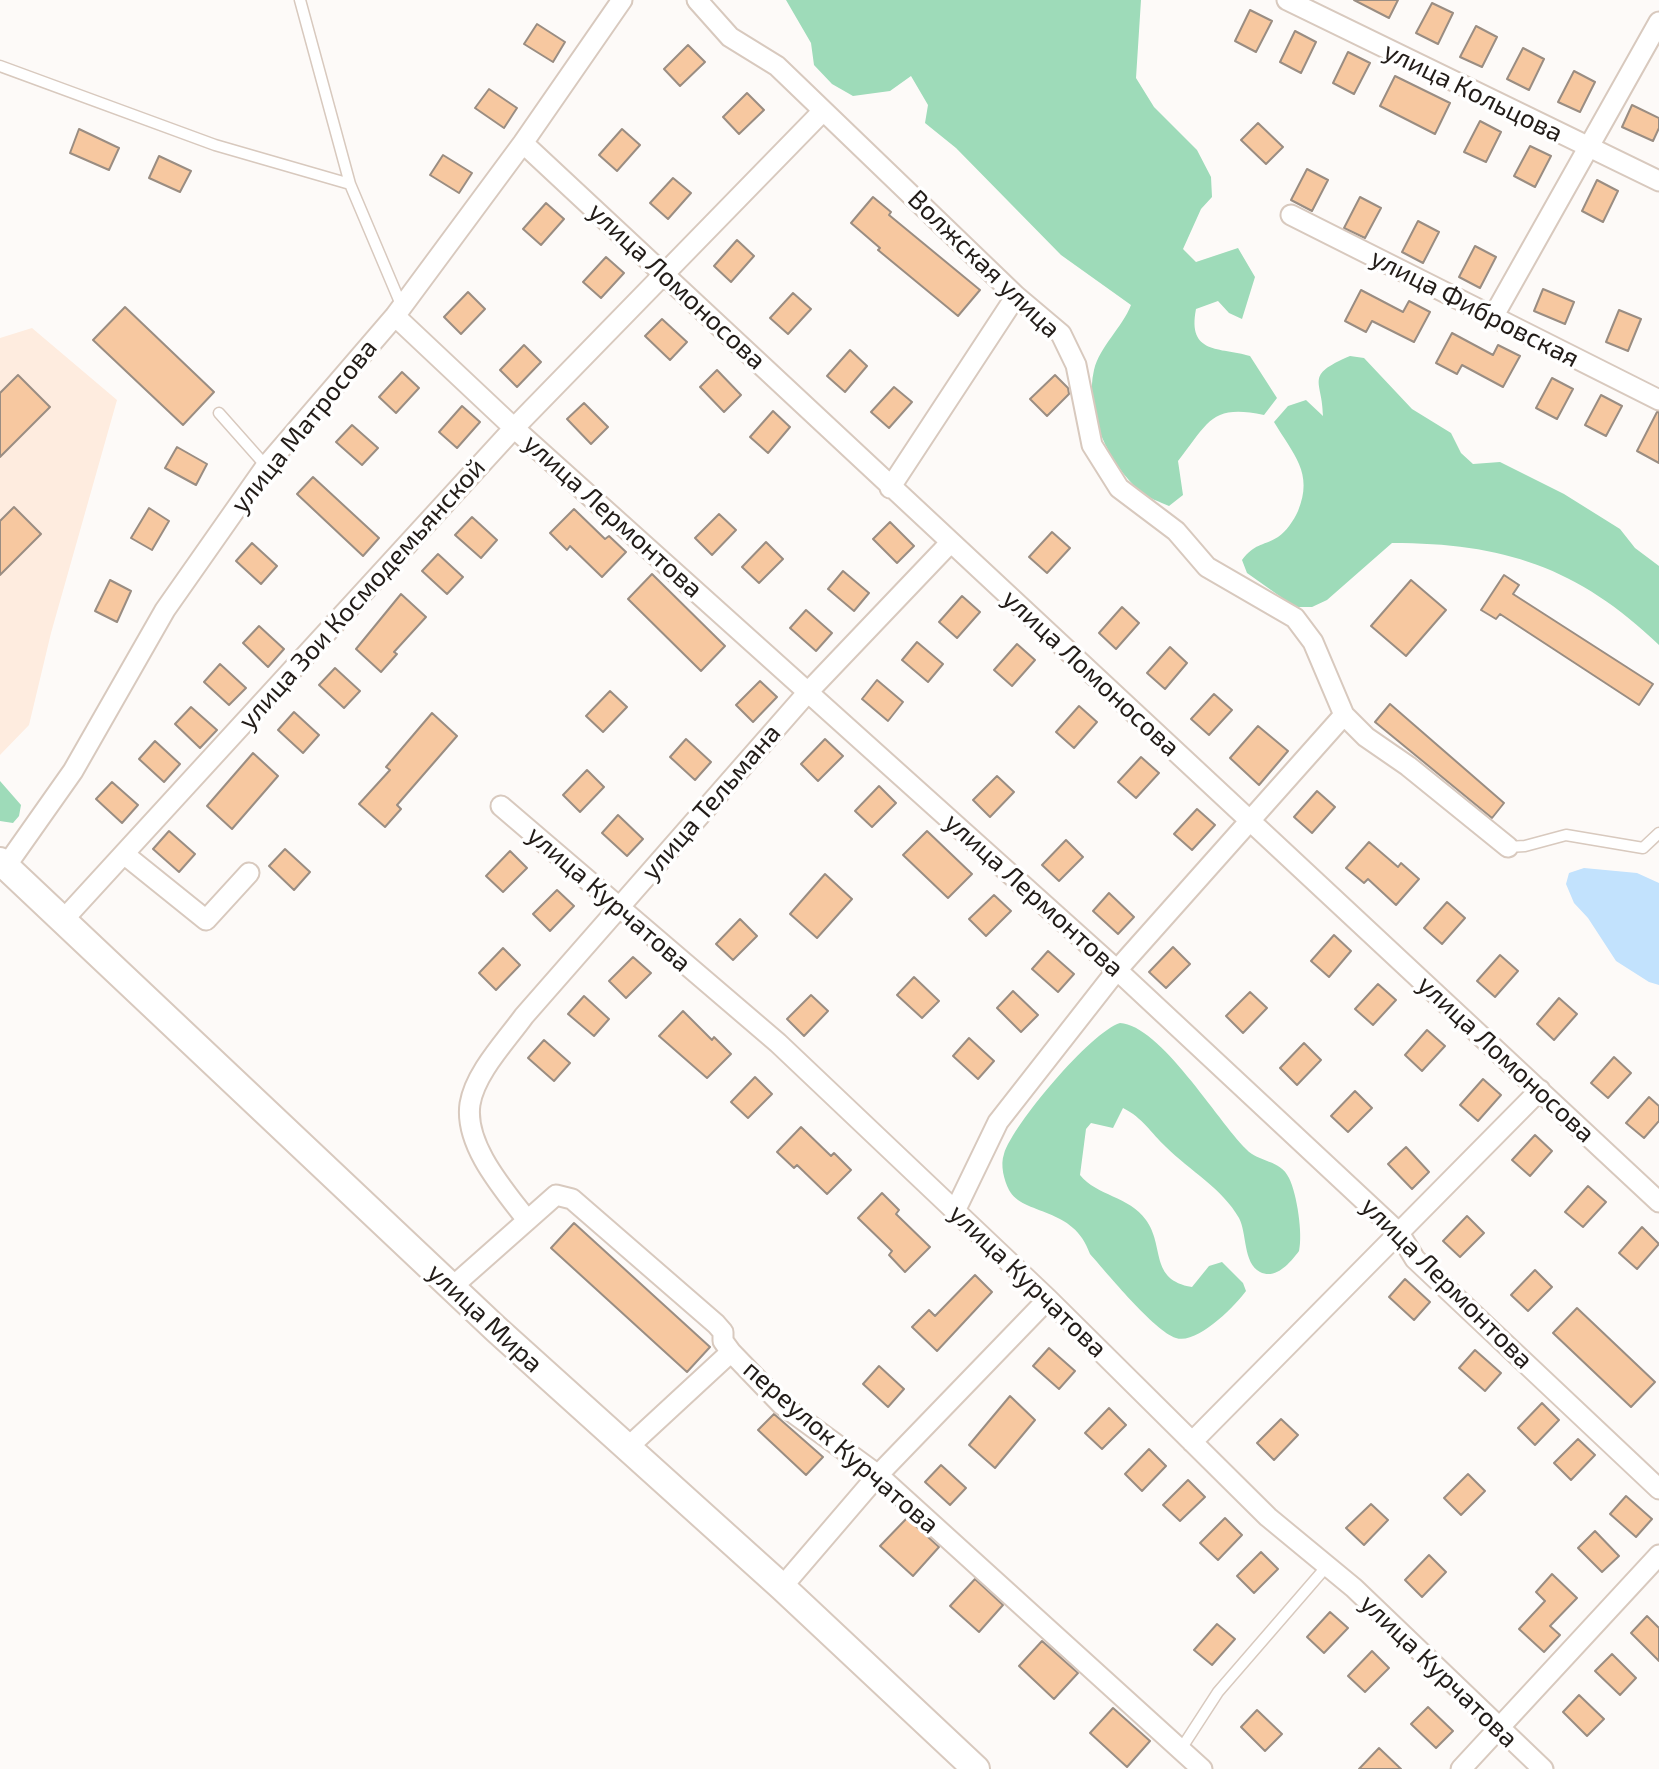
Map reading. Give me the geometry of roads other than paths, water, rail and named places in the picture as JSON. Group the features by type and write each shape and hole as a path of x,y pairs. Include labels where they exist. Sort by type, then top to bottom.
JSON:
{"main road":[{"name":"улица Мира","path":"3,863 452,1287 626,1449 782,1587 976,1769"}],"street":[{"name":"улица Матросова","path":"3,863 73,771 165,610 266,466 398,311 523,143 622,0"},
{"name":"Волжская улица","path":"697,0 730,37 777,66 1016,296 1049,321 1070,350 1092,445 1119,488 1176,531 1207,567 1295,618 1313,642 1344,715 1366,737 1408,766 1508,847"},
{"name":"улица Кольцова","path":"1287,0 1659,181"},
{"path":"1493,317 1659,22"},
{"name":"улица Зои Космодемьянской","path":"64,919 514,428 822,111"},
{"name":"улица Ломоносова","path":"523,143 664,271 890,488 1659,1202"},
{"name":"улица Фибровская","path":"1291,215 1659,400"},
{"path":"890,488 1016,296"},
{"name":"улица Лермонтова","path":"398,311 514,428 1117,970 1399,1233 1415,1259 1659,1489"},
{"name":"улица Тельмана","path":"527,1220 483,1157 470,1117 470,1103 493,1058 524,1016 808,692 950,543"},
{"path":"955,1211 998,1122 1117,970 1344,715"},
{"name":"улица Курчатова","path":"501,806 778,1043 1048,1299 1268,1517 1354,1588 1497,1729 1543,1769"},
{"path":"124,854 206,920 249,873"},
{"path":"1192,1442 1540,1090"},
{"name":"переулок Курчатова","path":"452,1287 556,1195 565,1194 716,1324 731,1352 781,1404 878,1475 1202,1769"},
{"path":"782,1587 878,1475 1048,1299"},
{"path":"626,1449 731,1352"},
{"path":"1461,1769 1659,1555"}],"lane":[{"path":"300,0 350,184 398,311"},
{"path":"0,66 215,145 350,184"},
{"path":"219,413 266,466"},
{"path":"1508,847 1515,848 1566,835 1643,848 1659,833"},
{"path":"1181,1749 1218,1692 1327,1566"}],"water":[{"path":"1584,868 1637,873 1659,883 1659,985 1649,982 1616,961 1588,918 1574,903 1566,884 1569,873"}]}
